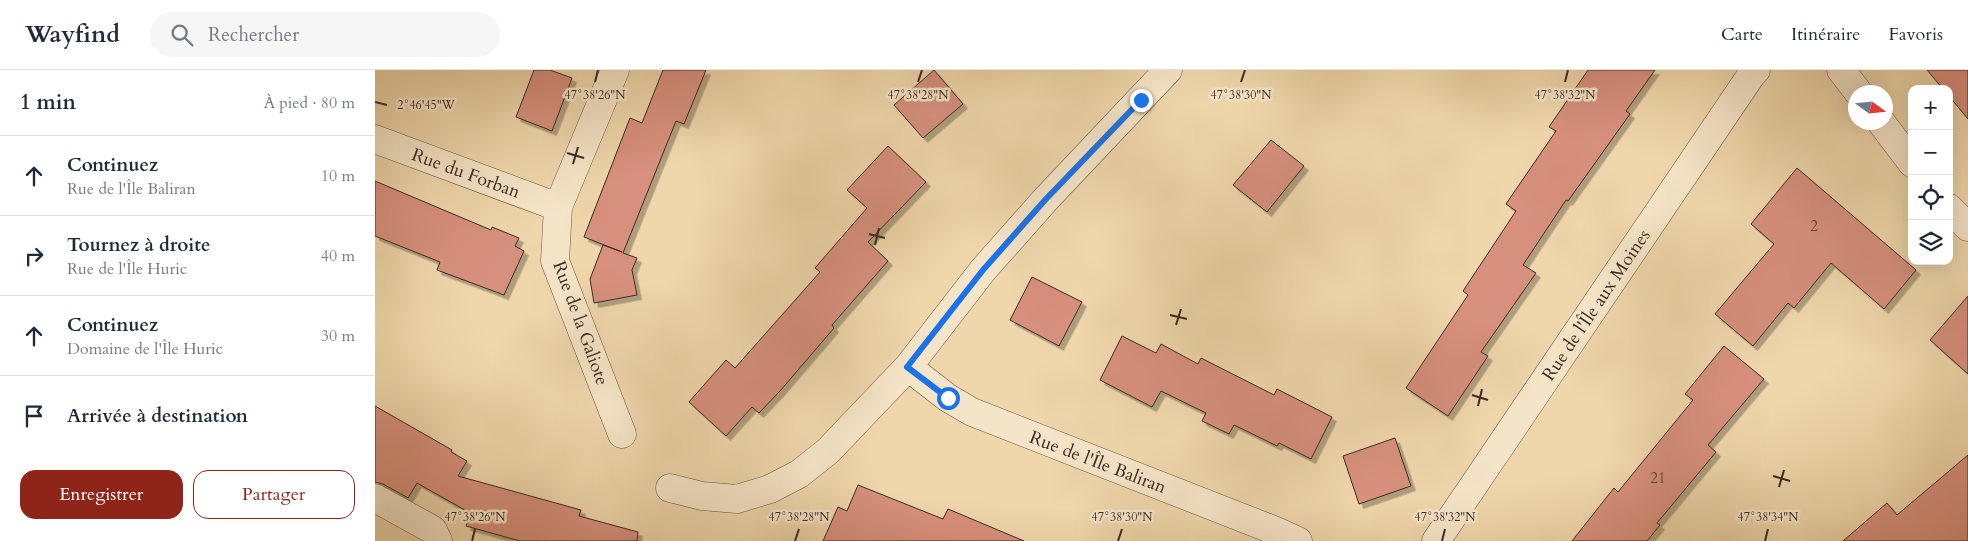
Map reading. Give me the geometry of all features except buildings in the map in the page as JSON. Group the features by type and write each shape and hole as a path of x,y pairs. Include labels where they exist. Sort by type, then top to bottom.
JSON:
{"street":[{"name":"Rue de la Galiote","path":"615,70 558,207 555,261 622,434"},
{"path":"670,488 702,496 737,499 770,488 799,474 828,451 907,367 983,270 1046,199 1168,70"},
{"name":"Rue de l'Île aux Moines","path":"1437,541 1756,70"},
{"path":"1841,70 1853,85"},
{"path":"1887,130 1908,158"},
{"name":"Rue du Forban","path":"375,139 558,207"},
{"path":"1953,212 1968,227"},
{"name":"Rue de l'Île Baliran","path":"907,367 948,398 972,412 1298,541"},
{"path":"375,498 433,530 438,541"}],"route":[{"path":"948,398 907,367 983,270 1046,199 1141,100"}]}
